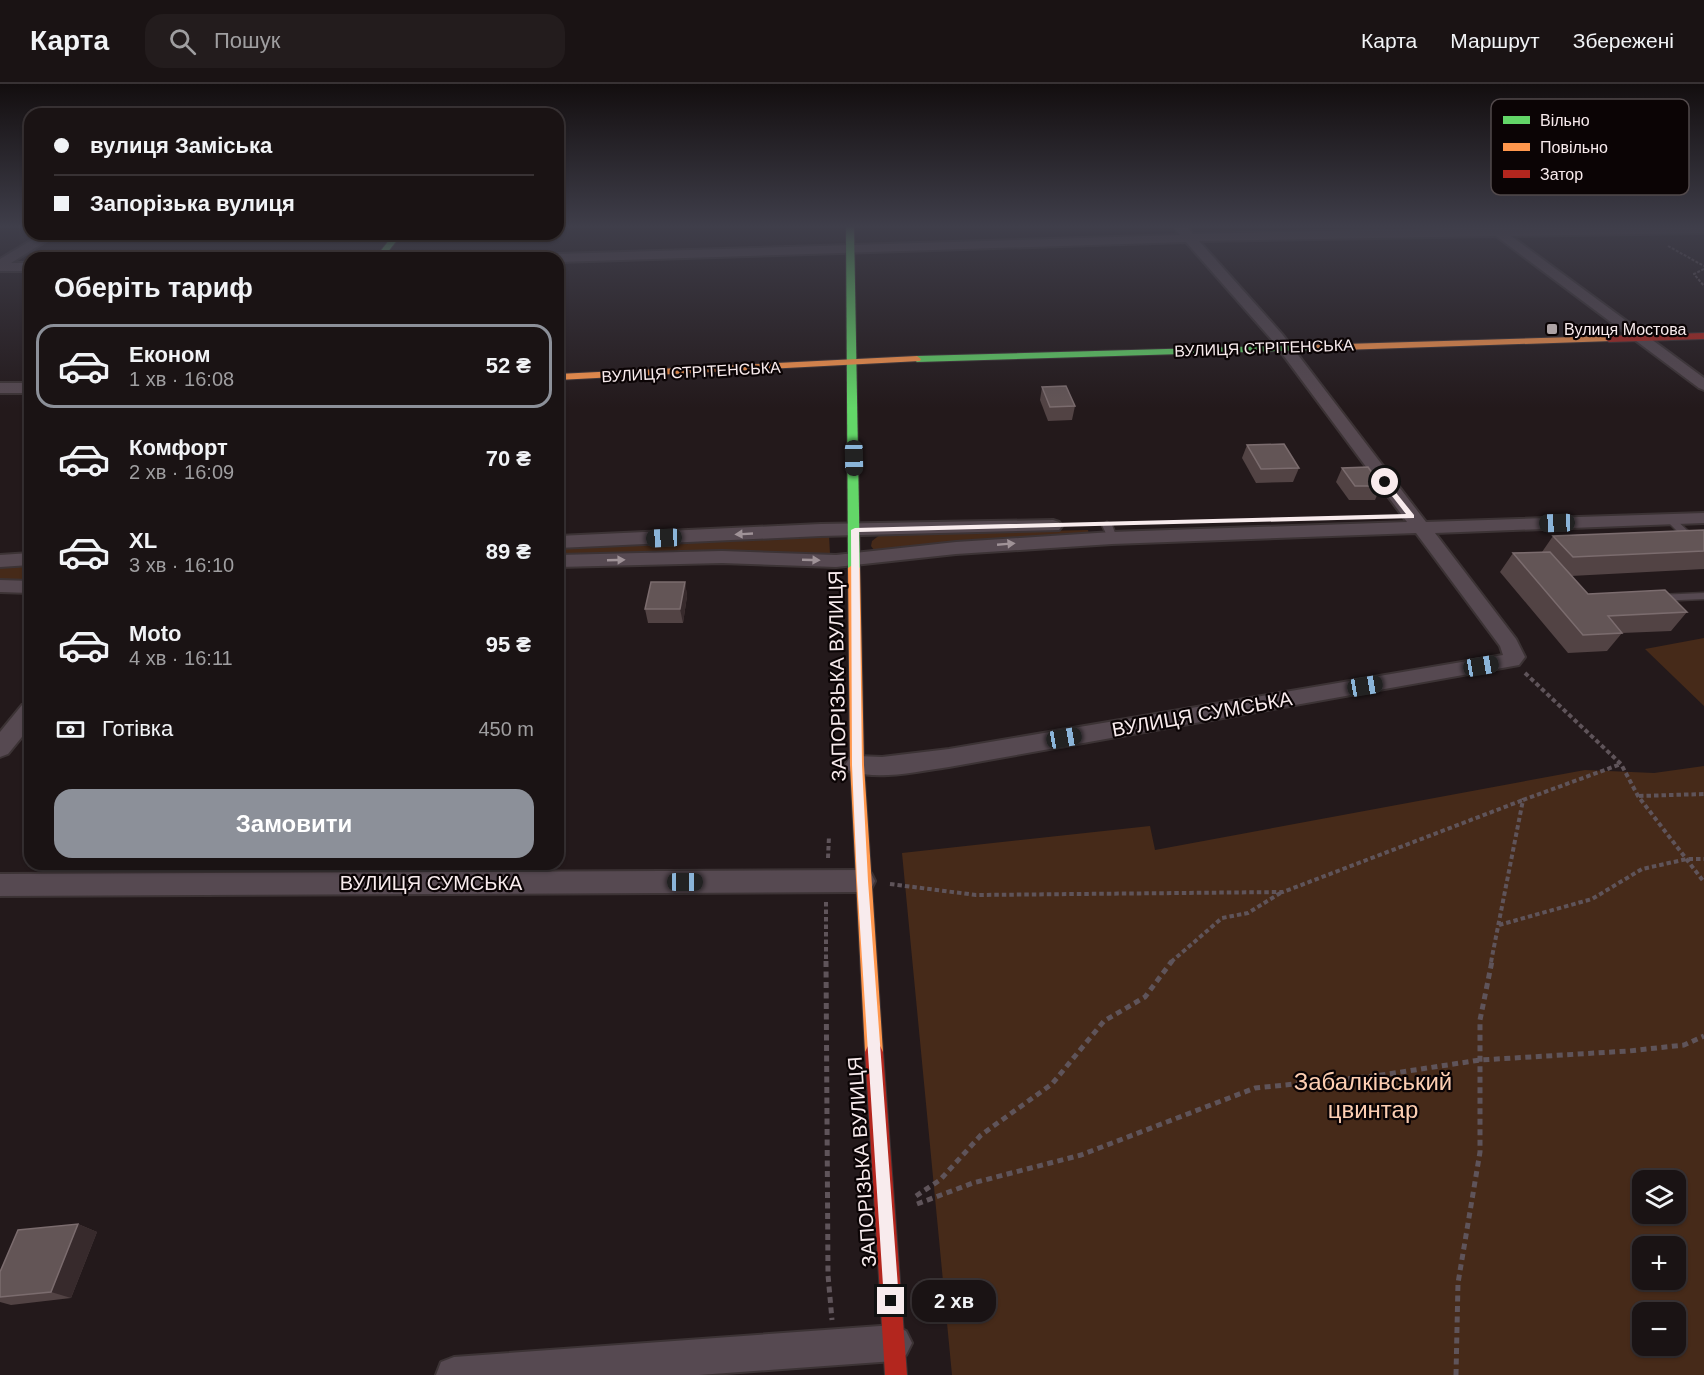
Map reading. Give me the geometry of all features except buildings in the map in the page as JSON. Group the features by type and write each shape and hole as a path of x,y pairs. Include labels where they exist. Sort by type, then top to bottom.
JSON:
{"main road":[{"name":"ЗАПОРІЗЬКА ВУЛИЦЯ","path":"852,287 857,765 862,881 895,1359"},
{"name":"ВУЛИЦЯ СТРІТЕНСЬКА","path":"564,370 807,360 828,362 1704,336"},
{"name":"ВУЛИЦЯ СТРІТЕНСЬКА","path":"564,377 807,366 828,362"}],"street":[{"path":"1233,287 1284,347 1509,644 1515,657 1512,660"},
{"path":"1573,287 1704,385"},
{"path":"0,388 24,388"},
{"path":"564,542 855,530 1109,532 1416,522 1704,518"},
{"path":"564,561 722,557 836,561 1109,532"},
{"path":"0,561 24,560"},
{"path":"0,586 24,587"},
{"name":"ВУЛИЦЯ СУМСЬКА","path":"857,765 882,766 949,758 1512,660"},
{"path":"0,748 24,718"},
{"name":"ВУЛИЦЯ СУМСЬКА","path":"0,885 862,881"},
{"path":"454,1375 834,1348 895,1359"}],"lane":[{"path":"1670,519 1704,552"},
{"path":"1647,599 1704,596"}],"path":[{"path":"1512,660 1621,764 1638,796 1704,882"},
{"path":"885,1216 940,1180 981,1135 1052,1084 1104,1020 1145,997 1172,961 1222,918 1248,913 1283,892 1621,764"},
{"path":"1638,796 1704,794"},
{"path":"1456,1375 1458,1283 1480,1152 1480,1020 1523,800"},
{"path":"1498,925 1592,899 1642,868 1687,859 1704,859"},
{"path":"862,881 976,895 1283,892"},
{"path":"826,882 828,1275 834,1348"},
{"path":"885,1216 973,1183 1081,1155 1255,1088 1375,1076 1480,1060 1629,1051 1684,1045 1704,1036"}],"green space":[{"path":"1088,530 1089,534 964,541 883,552 874,550 871,546 872,541 881,534"},
{"path":"829,535 830,554 564,556 564,547 714,542"},
{"path":"24,564 24,581 0,579 0,566"},
{"path":"1704,638 1704,706 1645,649"},
{"name":"Забалківський цвинтар","path":"1704,766 1704,1375 952,1375 902,853 1150,826 1155,850 1585,770 1654,773"}],"traffic: fast":[{"path":"851,287 854,568"},
{"path":"917,359 1312,348"}],"traffic: slow":[{"path":"1312,348 1609,339"},
{"path":"564,377 917,359"},
{"path":"854,568 857,765 874,1052"}],"traffic: jam":[{"path":"1609,339 1704,336"},
{"path":"874,1052 896,1375"}],"place":[{"name":"Вулиця Мостова","path":"1552,329"}],"route":[{"path":"891,1301 862,881 857,765 855,530 1411,516 1385,482"}]}
